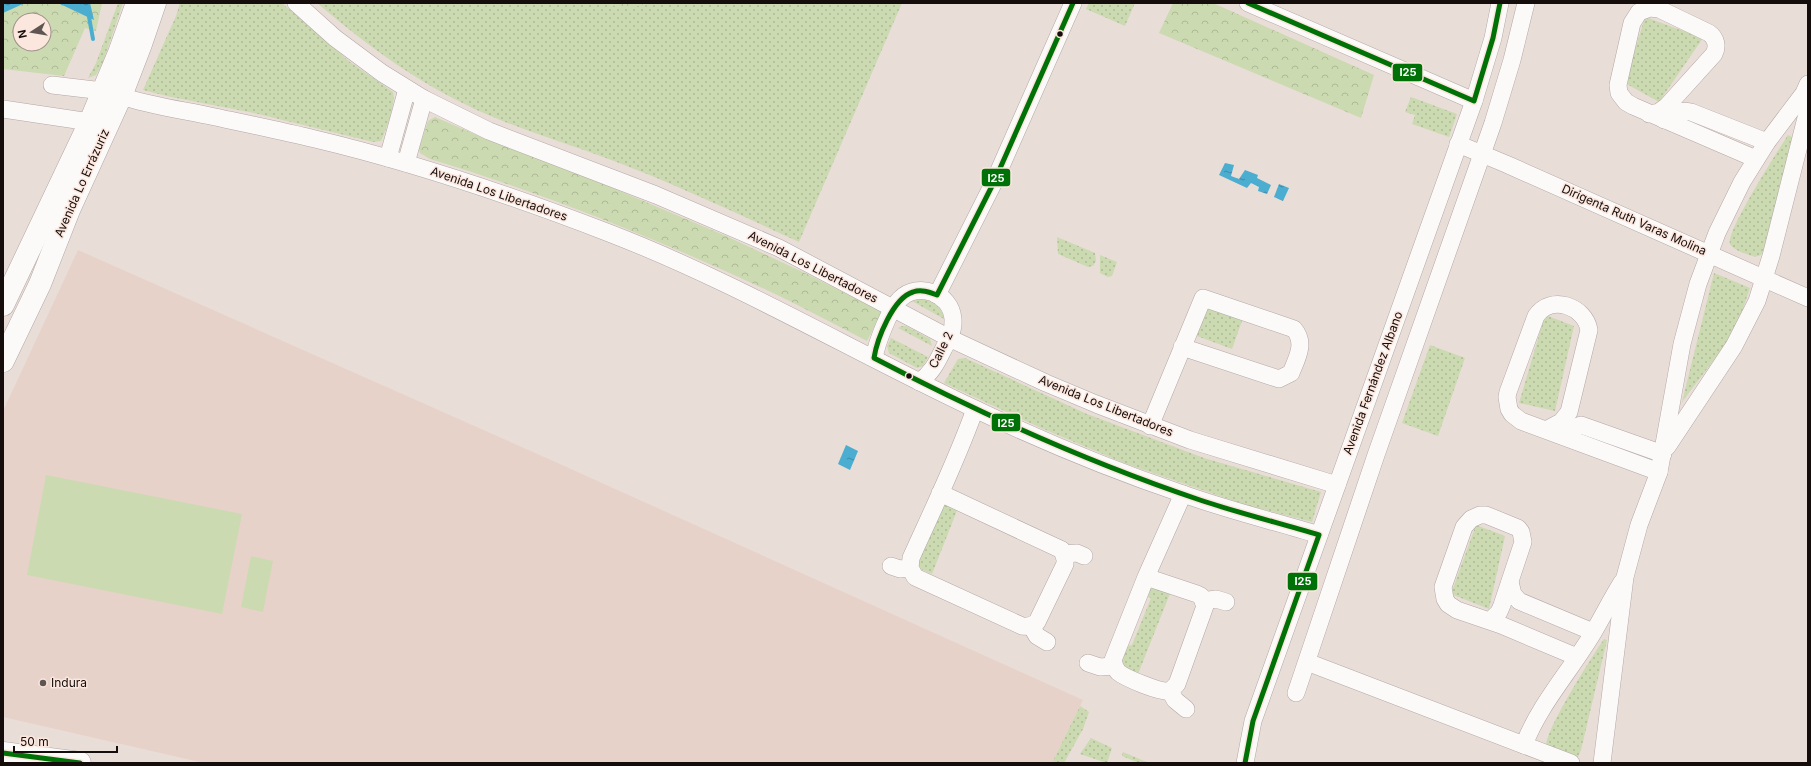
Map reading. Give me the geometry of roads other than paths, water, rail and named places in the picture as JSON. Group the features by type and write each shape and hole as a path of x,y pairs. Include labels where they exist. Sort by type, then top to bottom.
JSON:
{"main road":[{"name":"Avenida Lo Errázuriz","path":"3,361 40,284 69,210 112,93 137,3"},
{"name":"Avenida Lo Errázuriz","path":"3,305 90,122 112,93 141,44 155,3"},
{"path":"3,753 80,763"}],"street":[{"name":"Avenida Los Libertadores","path":"296,3 358,56 406,89 488,131 656,195 780,248 949,338 1046,383 1150,426 1337,485"},
{"path":"874,358 878,342 900,298 916,291 923,290 937,295 994,182 1072,3"},
{"path":"1248,3 1474,101"},
{"name":"Avenida Fernández Albano","path":"1245,763 1253,721 1474,101 1493,38 1500,3"},
{"path":"1296,693 1376,455 1483,154 1510,66 1526,3"},
{"path":"1657,117 1659,112 1667,106 1686,86 1714,54 1716,46 1715,40 1709,33 1659,10 1650,8 1637,14 1632,22 1618,85 1619,93 1626,102 1657,117 1756,159"},
{"path":"1602,763 1625,577 1638,524 1659,472 1682,344 1698,284 1708,253 1730,206 1756,159 1804,93 1808,84"},
{"name":"Avenida Los Libertadores","path":"52,85 112,93 152,105 319,140 406,163 545,208 645,247 737,288 919,382 975,409 1077,454 1183,494 1319,535"},
{"path":"1686,86 1685,99 1691,112"},
{"path":"388,158 406,89"},
{"path":"406,163 424,99"},
{"path":"3,109 90,122"},
{"path":"1663,454 1734,346 1757,301 1765,278 1808,110"},
{"path":"1657,117 1680,111 1691,112 1767,142"},
{"name":"Dirigenta Ruth Varas Molina","path":"1458,144 1808,298"},
{"name":"Calle 2","path":"919,382 933,370 949,338 953,326 951,312 948,305 937,295"},
{"path":"1150,426 1182,347 1203,298 1294,329 1299,334 1301,340 1291,373 1279,379 1182,347"},
{"path":"1546,430 1561,422 1569,412 1588,335 1588,325 1580,313 1558,304 1553,304 1543,308 1536,316 1507,397 1509,409 1516,418 1546,430 1659,472"},
{"path":"1571,405 1572,415 1581,425 1663,454"},
{"path":"940,493 1057,547 1064,554 1065,559 1062,570 1037,622 1030,626 1022,626 915,577 910,568 911,558 966,433 975,409"},
{"path":"1563,436 1569,430 1581,425"},
{"path":"1146,577 1197,594 1203,601 1204,610 1180,677 1177,684 1170,691 1161,691 1121,674 1114,666 1114,656 1146,577 1183,494"},
{"path":"1495,623 1523,546 1521,532 1518,528 1486,515 1480,515 1470,519 1462,532 1445,581 1444,593 1448,604 1457,610 1495,623 1577,657"},
{"path":"1064,554 1077,553 1084,556"},
{"path":"891,566 900,570 910,568"},
{"path":"1524,746 1531,726 1593,632 1625,577"},
{"path":"1510,582 1514,594 1519,601 1593,632"},
{"path":"1203,601 1212,599 1226,602"},
{"path":"1495,623 1519,601"},
{"path":"1030,626 1038,636 1047,642"},
{"path":"1307,662 1571,763"},
{"path":"1088,663 1100,667 1114,666"},
{"path":"1170,691 1175,700 1186,709"}],"water":[{"path":"3,3 25,3 3,13"},
{"path":"58,3 90,3 94,20"},
{"path":"1225,163 1234,165 1231,176 1239,179 1245,170 1258,175 1257,178 1271,185 1267,194 1258,191 1259,187 1251,183 1247,188 1219,175"},
{"path":"1279,184 1289,188 1283,201 1274,197"},
{"path":"846,445 858,451 850,470 838,464"}],"waterway":[{"path":"89,17 93,39"}],"place":[{"name":"Indura","path":"43,683"}]}
